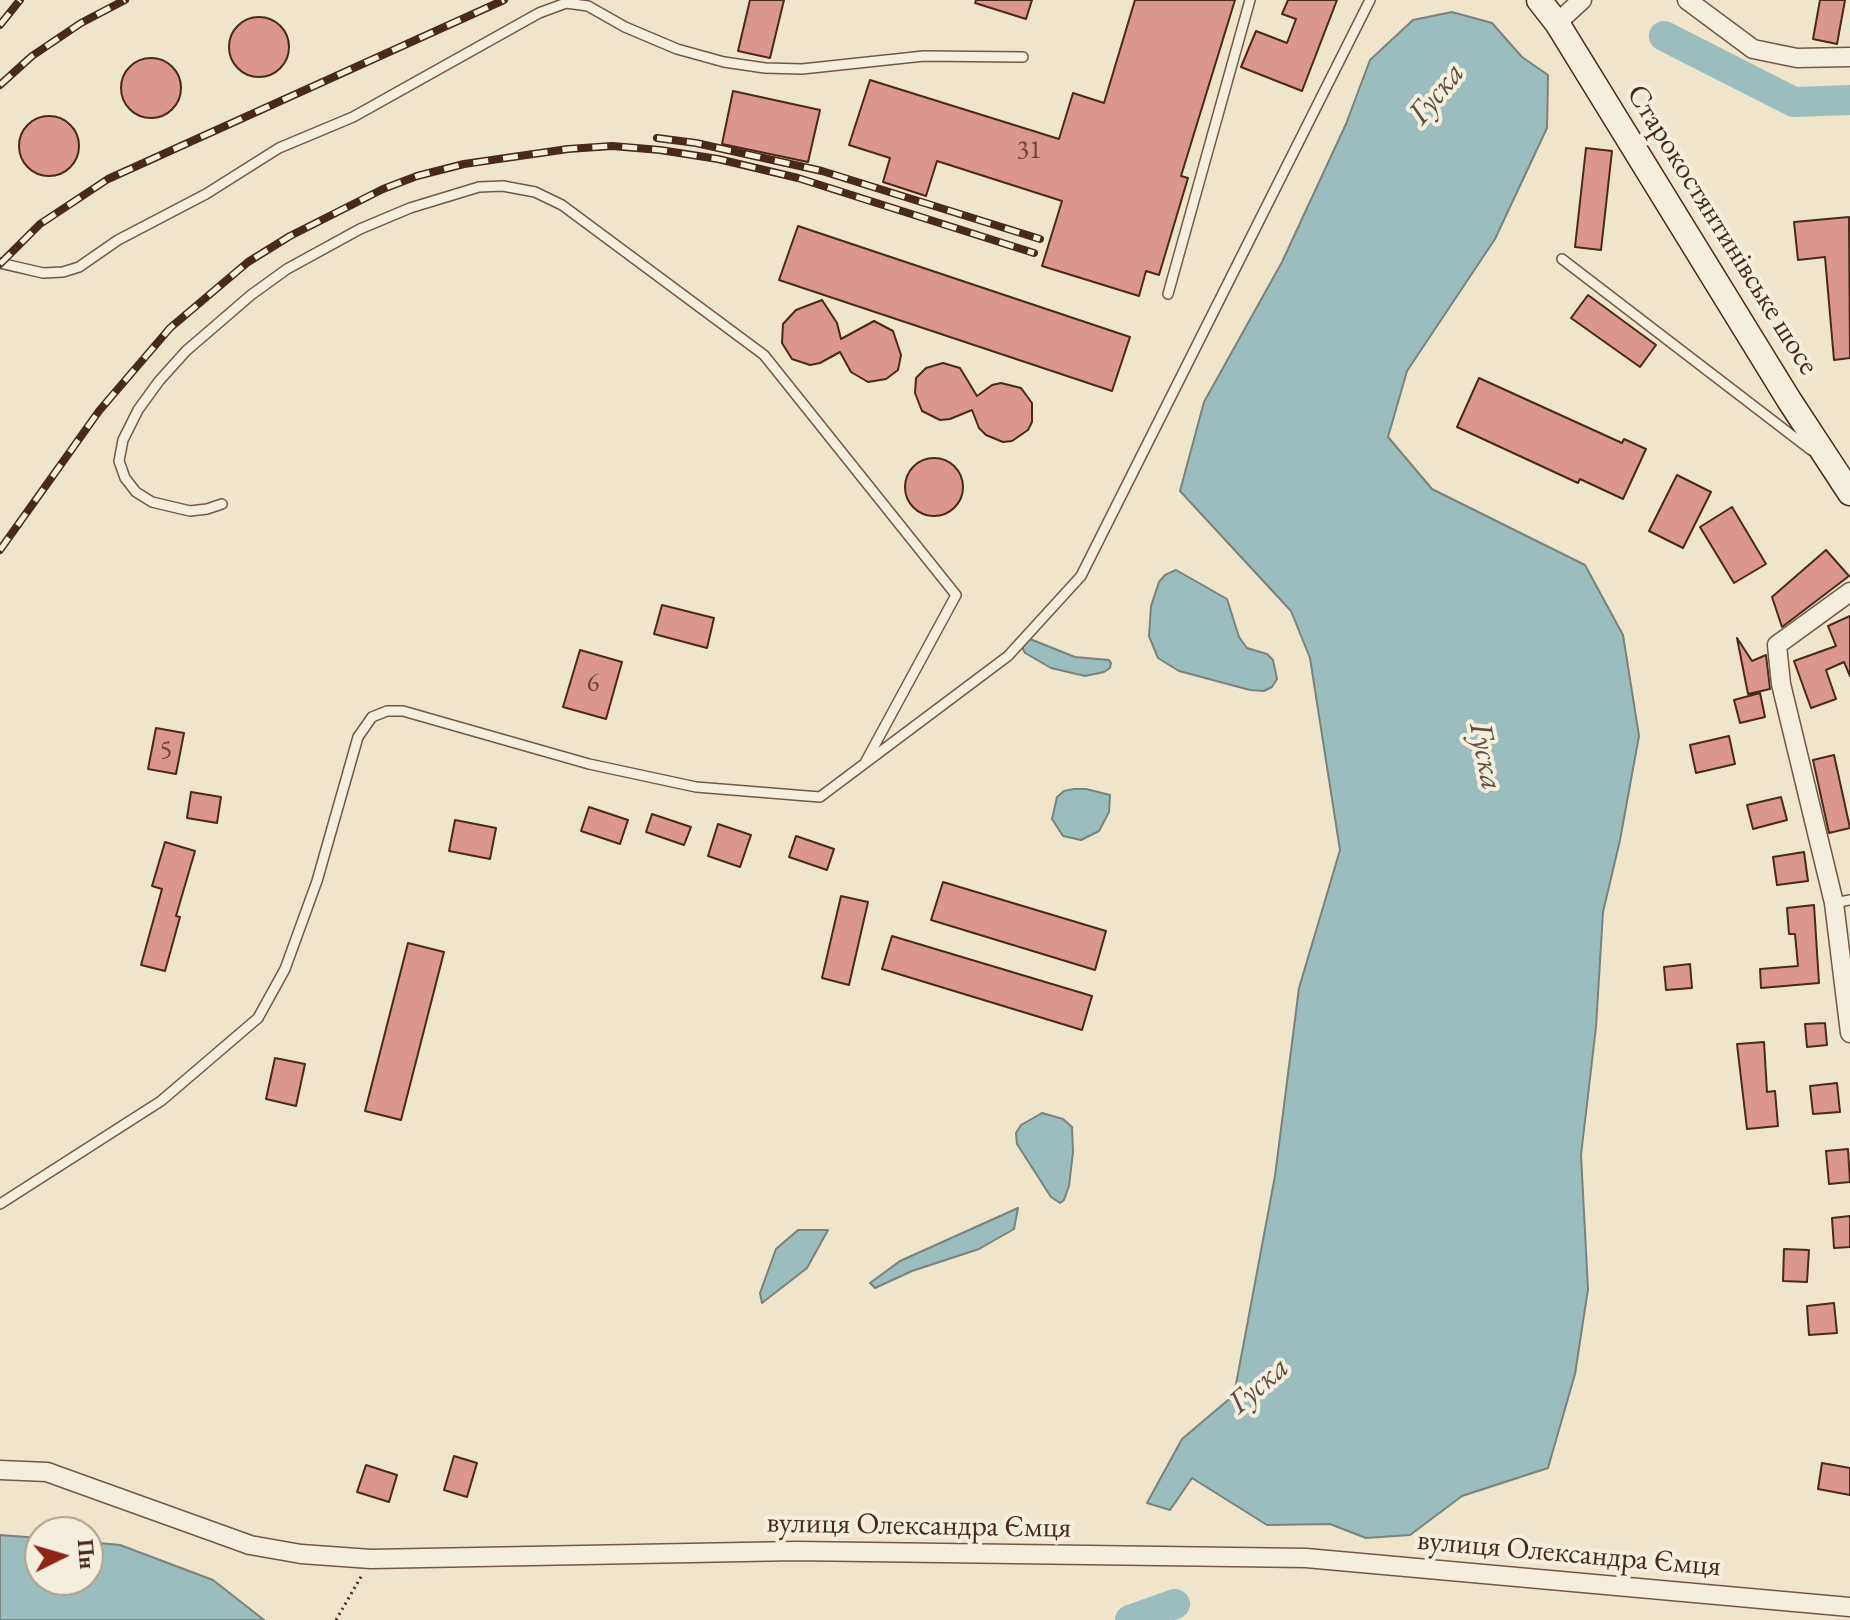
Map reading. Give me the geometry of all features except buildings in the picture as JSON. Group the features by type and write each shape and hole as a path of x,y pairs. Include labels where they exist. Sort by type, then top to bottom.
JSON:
{"main road":[{"name":"Старокостянтинівське шосе","path":"1539,0 1557,23 1850,493"}],"street":[{"path":"1557,23 1582,0"},
{"path":"1687,0 1753,49 1797,58 1850,57"},
{"path":"1850,592 1777,645 1781,684 1842,901 1850,1033"},
{"name":"вулиця Олександра Ємця","path":"0,1470 47,1472 250,1545 301,1554 371,1559 796,1551 1306,1558 1850,1607"}],"lane":[{"path":"1168,294 1250,0"},
{"path":"0,1204 161,1101 258,1018 285,969 317,881 358,737 366,723 379,713 403,711 589,764 696,787 820,797 1008,656 1081,576 1370,0"},
{"path":"0,263 43,273 79,267 118,240 206,194 279,148 353,117 539,13 566,3 588,6 625,27 677,49 724,62 765,68 802,69 924,56 1023,57"},
{"path":"222,504 190,511 152,502 136,492 125,478 119,461 123,440 138,410 186,351 217,322 287,269 360,229 410,208 479,187 503,186 535,192 562,205 764,355 956,595 864,764"},
{"path":"1562,259 1830,464"}],"path":[{"path":"336,1620 371,1559"}],"water":[{"path":"1452,12 1492,23 1522,57 1548,75 1547,128 1495,239 1407,371 1388,437 1432,489 1585,565 1623,635 1639,736 1603,912 1596,1027 1581,1155 1588,1289 1575,1374 1548,1468 1462,1496 1410,1535 1366,1538 1330,1524 1267,1525 1192,1478 1170,1510 1147,1503 1182,1439 1234,1395 1275,1176 1299,988 1340,850 1310,658 1291,611 1180,491 1204,402 1282,262 1346,124 1370,60 1413,20"},
{"path":"1176,570 1227,599 1239,637 1247,648 1267,654 1273,660 1277,679 1272,687 1264,691 1250,690 1179,671 1158,658 1149,636 1151,606 1159,582"},
{"path":"1030,639 1075,657 1109,660 1110,668 1085,676 1051,668 1025,653 1022,647"},
{"path":"1074,789 1110,795 1109,812 1099,831 1081,840 1063,836 1052,819 1057,797 1064,791"},
{"path":"1042,1113 1063,1119 1072,1127 1069,1186 1060,1203 1051,1197 1017,1144 1016,1133 1021,1125"},
{"path":"1018,1208 1014,1229 979,1249 912,1271 875,1288 870,1283 900,1261"},
{"path":"798,1230 828,1230 807,1268 762,1303 760,1293 776,1249"},
{"path":"0,1535 24,1537 24,1596 104,1596 104,1544 120,1545 213,1580 264,1620 0,1620"}],"waterway":[{"name":"Гуска","path":"1664,36 1794,102 1850,100"},
{"name":"Гуска","path":"1130,1620 1175,1604"}],"railway":[{"path":"0,25 20,0"},
{"path":"0,85 32,56 81,23 125,0"},
{"path":"0,264 40,224 108,179 504,0"},
{"path":"657,138 696,143 822,171 1040,239"},
{"path":"0,550 99,411 170,328 248,262 290,236 383,189 417,176 464,164 568,149 612,146 660,150 718,159 798,178 1034,253"}]}
